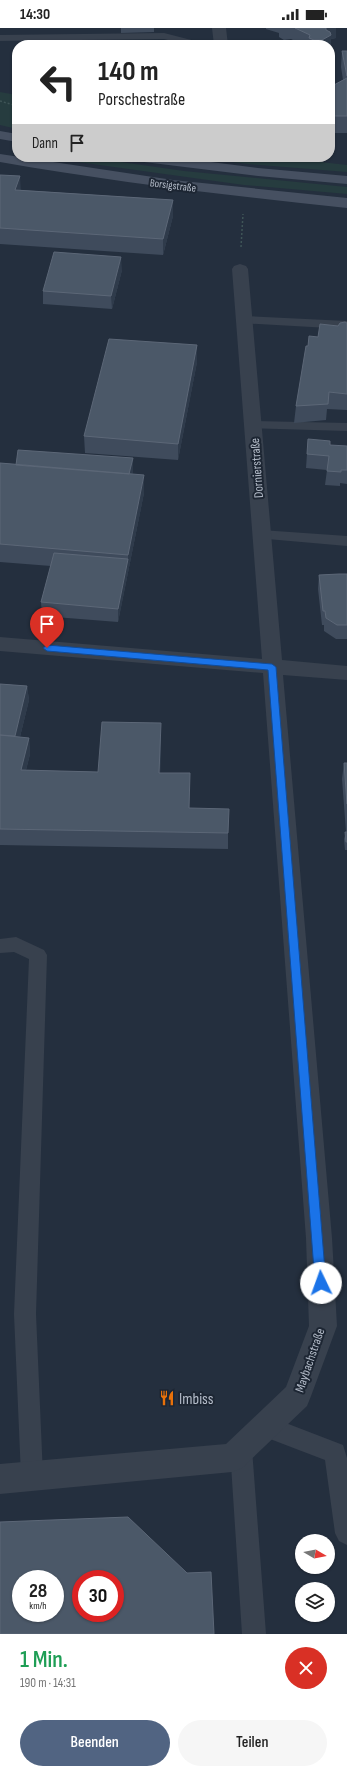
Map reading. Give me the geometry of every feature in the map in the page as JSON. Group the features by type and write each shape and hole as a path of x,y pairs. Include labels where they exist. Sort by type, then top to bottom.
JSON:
{"main road":[{"path":"0,135 12,137"},
{"name":"Borsigstraße","path":"0,158 12,160"},
{"name":"Borsigstraße","path":"24,162 114,177 235,192 347,203"},
{"name":"Borsigstraße","path":"177,162 258,172 347,180"}],"street":[{"path":"219,28 220,40"},
{"name":"Dornierstraße","path":"240,269 272,667"},
{"path":"0,644 347,673"},
{"name":"Maybachstraße","path":"0,1479 232,1458 297,1396 322,1326 318,1238 272,667"}],"lane":[{"path":"0,38 164,32 186,40"},
{"path":"244,320 347,325"},
{"path":"252,425 347,427"},
{"path":"261,535 347,541"},
{"path":"0,946 16,944 38,955 25,1314 32,1476"},
{"path":"265,1426 341,1452 347,1534"},
{"path":"241,1449 254,1634"}],"path":[{"path":"0,101 12,105"},
{"path":"240,269 243,211"}],"green space":[{"path":"0,92 12,94 12,128 0,125"},
{"path":"78,162 121,162 184,171 347,187 347,194 244,185"},
{"path":"232,162 321,162 347,165 347,172"}],"building":[{"path":"295,28 326,28 331,35 322,40 314,40 309,38 310,35"},
{"path":"342,51 347,51 347,76"},
{"path":"347,78 347,116 335,116 335,84"},
{"path":"0,175 20,176 15,190 173,200 163,239 0,228"},
{"path":"54,252 121,257 111,296 43,291"},
{"path":"340,323 347,323 347,394 329,392 328,404 296,406 309,336 318,337 320,324 338,326"},
{"path":"109,339 197,345 178,444 84,436"},
{"path":"308,439 330,441 330,445 347,446 347,470 341,470 341,472 327,471 329,456 307,454"},
{"path":"18,450 133,458 129,474 16,465"},
{"path":"0,463 144,475 128,555 0,544"},
{"path":"54,553 128,559 118,609 41,602"},
{"path":"347,574 347,625 337,625 326,618 325,611 323,611 319,575"},
{"path":"0,684 27,686 15,736 0,735"},
{"path":"102,722 161,723 159,773 190,773 189,808 229,809 228,833 0,829 0,735 29,738 21,770 98,772"},
{"path":"344,763 347,763 347,804"},
{"path":"345,832 347,832 347,842 346,842"},
{"path":"128,1517 187,1573 211,1572 214,1634 0,1634 0,1522"}],"place":[{"name":"Imbiss","path":"167,1398"}],"route":[{"path":"47,648 272,667 321,1283"}]}
